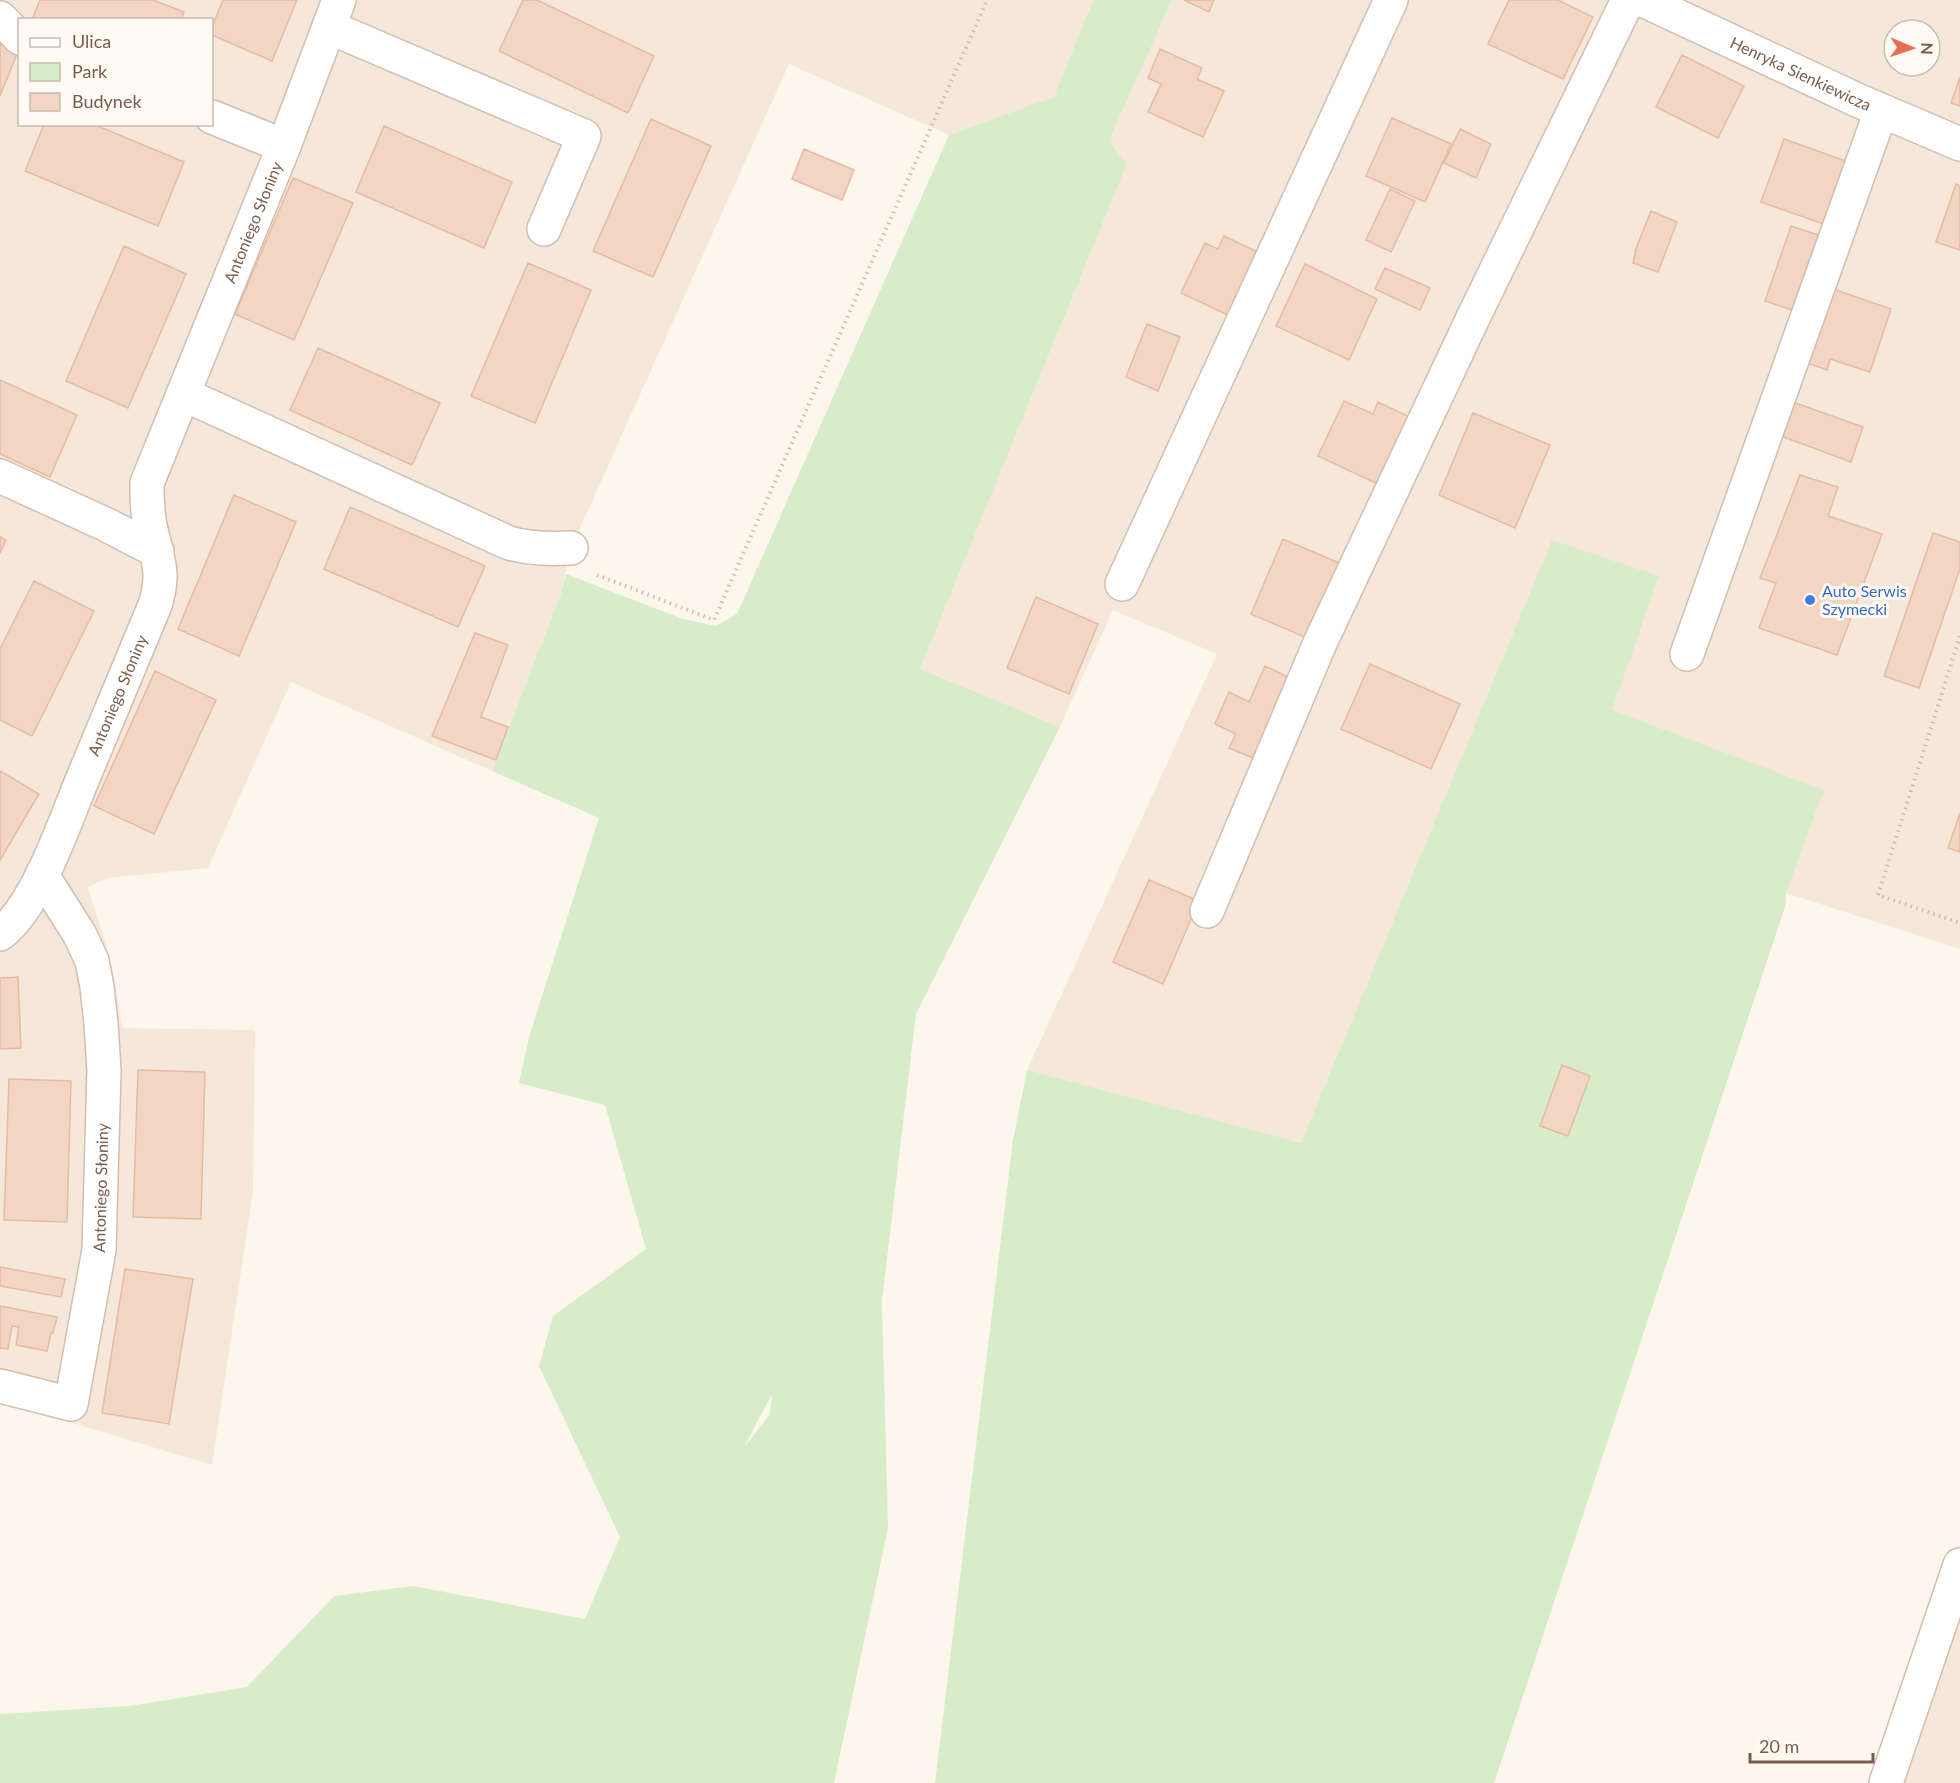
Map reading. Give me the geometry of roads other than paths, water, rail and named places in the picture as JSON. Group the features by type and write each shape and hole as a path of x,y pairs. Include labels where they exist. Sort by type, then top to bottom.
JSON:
{"street":[{"path":"1122,584 1391,0"},
{"path":"1207,911 1320,643 1472,320 1628,0"},
{"name":"Henryka Sienkiewicza","path":"1643,0 1881,111 1960,144"},
{"path":"334,14 584,136 543,229"},
{"name":"Antoniego Słoniny","path":"0,1386 71,1404 99,1250 104,1070 98,987 92,961 80,935 42,874 60,836 160,588 161,569 147,505 147,483 284,146 334,14"},
{"path":"0,18 18,36"},
{"path":"1687,654 1881,111"},
{"path":"213,117 284,146"},
{"path":"183,394 509,543 547,549 571,548"},
{"path":"0,476 107,525 156,551"},
{"path":"0,934 16,917 42,874"},
{"path":"1886,1783 1960,1565"}],"place":[{"name":"Auto Serwis Szymecki","path":"1810,600"}]}
